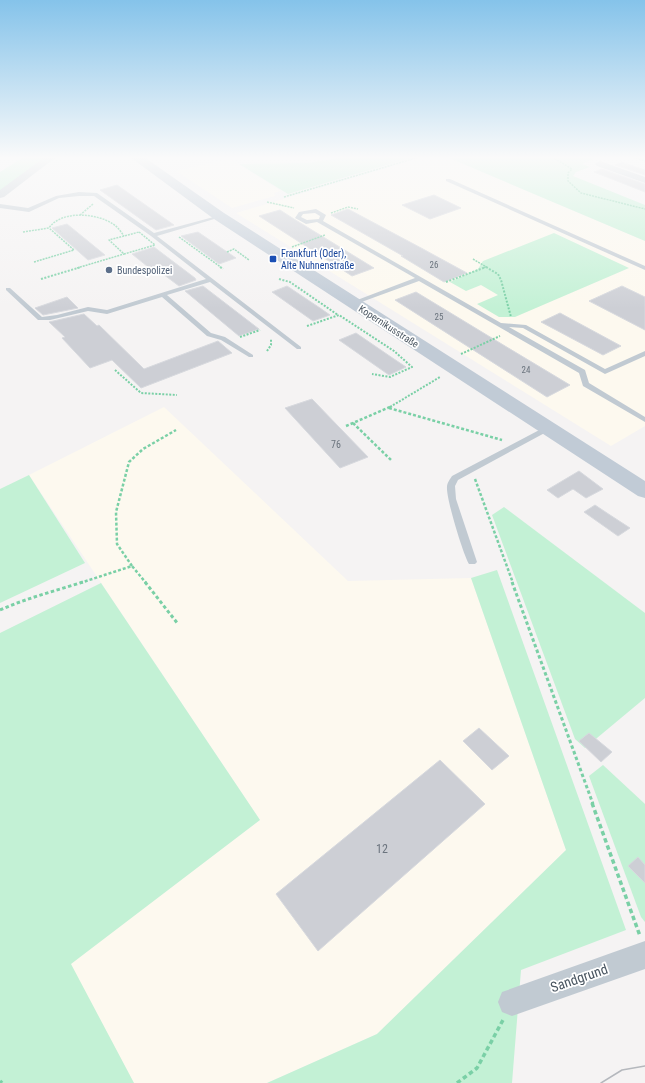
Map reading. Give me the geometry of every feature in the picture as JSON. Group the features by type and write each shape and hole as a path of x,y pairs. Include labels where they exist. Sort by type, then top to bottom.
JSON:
{"main road":[{"name":"Kopernikusstraße","path":"207,208 274,253 645,491"}],"street":[{"name":"Sandgrund","path":"512,1002 644,949"}],"lane":[{"path":"11,208 29,210 34,208"},
{"path":"113,208 152,235 299,348"},
{"path":"510,208 645,268"},
{"path":"318,221 323,218 323,215 316,211 301,213 298,218 302,221 318,221 337,231 419,280 582,372 586,384 645,420"},
{"path":"152,235 219,216"},
{"path":"8,289 40,319 51,319 85,308 96,308 107,312 210,280"},
{"path":"354,304 419,280"},
{"path":"163,295 210,335 223,338 251,356"},
{"path":"500,325 524,326 605,372 645,352"},
{"path":"472,562 452,499 450,486 455,478 548,429"}],"path":[{"path":"80,216 89,208"},
{"path":"293,208 301,213"},
{"path":"323,215 346,208"},
{"path":"351,208 358,209"},
{"path":"49,228 50,224 54,220 67,216 80,216 111,223 119,229 124,236"},
{"path":"23,232 49,228"},
{"path":"34,262 74,250 49,228"},
{"path":"169,230 223,269"},
{"path":"274,253 337,231"},
{"path":"41,280 155,245 139,232 110,240 124,254"},
{"path":"227,252 234,249 249,260"},
{"path":"473,259 498,274 502,280 513,325"},
{"path":"433,288 486,267"},
{"path":"279,279 290,282 394,351 412,367 390,377 372,374"},
{"path":"306,326 339,315"},
{"path":"228,342 270,326"},
{"path":"459,355 502,336"},
{"path":"115,370 141,393 153,395 178,395"},
{"path":"346,426 389,408 446,373"},
{"path":"389,408 518,445"},
{"path":"353,423 391,460"},
{"path":"176,430 143,449 129,462 116,512 117,544 132,566 178,624"},
{"path":"472,470 644,949"},
{"path":"0,610 24,599 47,594 132,566"},
{"path":"457,1083 477,1068 512,1002"}],"shaded area":[{"path":"254,208 566,208 645,241 645,426 611,446 236,213"},
{"path":"164,407 348,581 471,578 566,850 377,1034 267,1083 134,1083 70,964 260,820 29,475"}],"green space":[{"path":"566,208 645,208 645,241"},
{"path":"554,233 629,268 515,317 499,317 477,304 498,295 481,285 466,291 450,282 478,269 483,261"},
{"path":"29,475 85,563 0,603 0,489"},
{"path":"504,507 645,613 645,698 585,748 575,739 492,515"},
{"path":"497,570 626,930 521,970 512,1083 267,1083 377,1034 566,850 471,578"},
{"path":"101,583 260,820 71,964 134,1083 0,1083 0,633"},
{"path":"603,765 645,804 645,922 641,917 589,776"}],"building":[{"path":"125,208 149,208 174,225 156,230"},
{"path":"407,208 461,208 430,219"},
{"path":"348,209 467,273 444,282 401,256 403,256 331,215"},
{"path":"280,210 374,268 352,276 259,216"},
{"path":"67,224 105,255 88,260 52,228"},
{"path":"198,232 236,258 219,264 181,236"},
{"path":"154,247 196,280 179,286 163,274 158,275 132,254"},
{"path":"203,286 259,329 239,336 185,291"},
{"path":"287,286 330,315 313,321 272,292"},
{"path":"622,286 645,297 645,330 589,301"},
{"path":"416,292 570,385 547,397 395,300"},
{"path":"67,297 78,308 43,315 35,308"},
{"path":"560,313 621,346 603,355 541,322"},
{"path":"84,314 97,326 99,325 144,369 218,341 232,353 141,388 112,360 90,368 62,338 65,337 49,322"},
{"path":"356,333 406,367 389,375 339,340"},
{"path":"312,399 368,457 340,468 285,408"},
{"path":"579,471 603,489 586,498 573,489 558,498 547,490"},
{"path":"595,505 630,528 618,536 584,512"},
{"path":"479,728 509,756 492,770 463,741"},
{"path":"589,733 612,752 601,762 579,741"},
{"path":"440,760 485,804 318,951 276,894"},
{"path":"638,857 645,865 645,883 628,866"}],"tram line":[{"path":"601,1083 622,1070 645,1066"}],"place":[{"name":"Frankfurt (Oder), Alte Nuhnenstraße","path":"273,259"},
{"name":"Bundespolizei","path":"109,270"}]}
